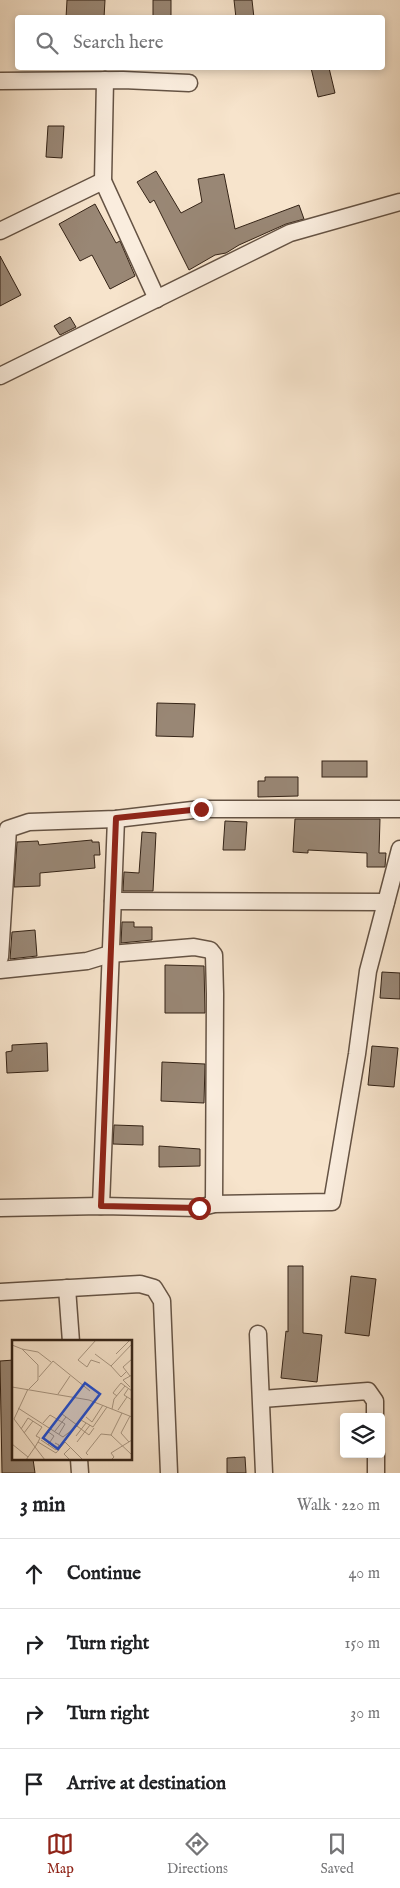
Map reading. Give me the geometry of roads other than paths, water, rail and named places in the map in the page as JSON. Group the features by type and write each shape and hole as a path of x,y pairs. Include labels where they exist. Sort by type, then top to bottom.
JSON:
{"street":[{"path":"0,81 105,80 188,83"},
{"path":"105,80 103,181 157,299"},
{"path":"0,231 103,181"},
{"path":"0,376 290,233 400,202"},
{"path":"0,957 8,829 29,822 116,818 201,809 400,809"},
{"path":"101,1206 116,818"},
{"path":"0,1208 101,1206 199,1208 214,1204 332,1202 357,1054 368,971 400,849"},
{"path":"113,901 386,902"},
{"path":"0,970 88,961 110,954 194,947 210,950 214,955 214,1204"},
{"path":"0,1292 140,1284 154,1288 162,1301 170,1473"},
{"path":"67,1288 71,1340"},
{"path":"258,1334 264,1473"},
{"path":"262,1399 368,1391 375,1400 375,1413"},
{"path":"376,1458 376,1473"},
{"path":"79,1460 80,1473"}]}
